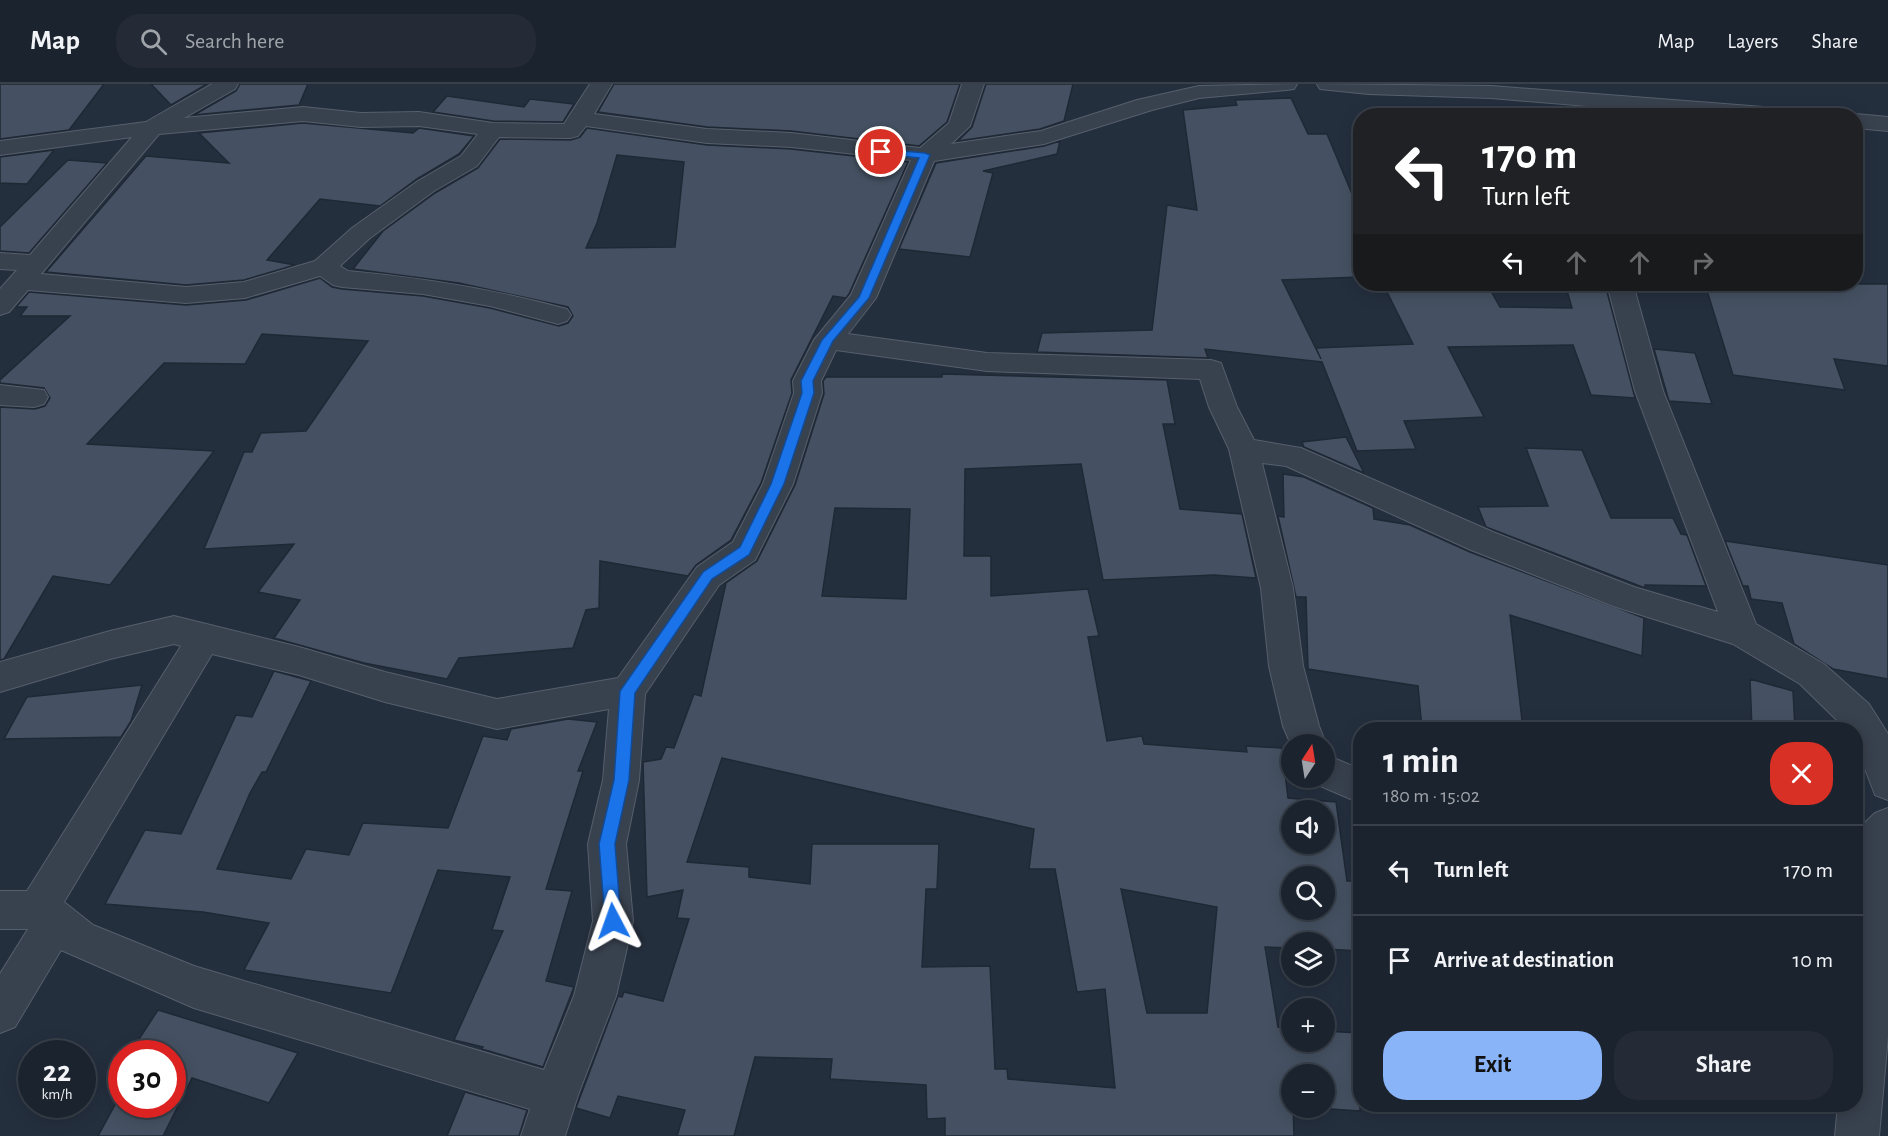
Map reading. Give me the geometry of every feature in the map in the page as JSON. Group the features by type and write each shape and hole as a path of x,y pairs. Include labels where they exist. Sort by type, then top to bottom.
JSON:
{"street":[{"path":"0,306 152,128 227,84"},
{"path":"0,148 152,128 303,114 360,120 418,120 493,130 570,131 601,84"},
{"path":"543,1136 556,1095 595,996 613,921 607,844 621,780 627,691 708,576 744,551 778,484 808,393 807,381 828,340 863,298 925,155 959,126 973,84"},
{"path":"580,119 707,136 791,140 925,155 1044,136 1145,105 1199,92 1286,84"},
{"path":"1328,84 1385,90 1446,90 1572,106 1616,108"},
{"path":"1863,122 1888,124"},
{"path":"0,261 28,272 186,295 245,290 324,267 361,233 426,186 469,161 493,130"},
{"path":"324,267 342,279 423,286 490,298 558,315"},
{"path":"1622,291 1649,391 1743,633"},
{"path":"828,340 987,362 1211,370 1223,407 1244,449 1277,588 1286,666 1304,734"},
{"path":"0,395 34,397"},
{"path":"1244,449 1291,456 1482,541 1628,598 1743,633 1812,674 1857,715 1861,722"},
{"path":"0,677 110,645 174,630 299,661 385,687 497,714 627,691"},
{"path":"0,1012 31,913 204,638"},
{"path":"1863,725 1877,748 1888,783"},
{"path":"1335,775 1353,783"},
{"path":"1863,1075 1876,942 1871,838"},
{"path":"31,913 79,939 194,987 556,1095"},
{"path":"1857,1136 1859,1112"}],"building":[{"path":"0,84 104,84 69,130 0,139"},
{"path":"151,84 207,84 171,105"},
{"path":"240,84 308,84 299,105 194,115 236,91"},
{"path":"614,84 960,84 947,122 919,146 791,131 707,127 598,112"},
{"path":"986,84 1073,84 1064,121 1040,129 958,141 972,127"},
{"path":"447,96 524,107 530,99 574,104 563,122 493,121 433,112"},
{"path":"1291,98 1308,134 1327,134 1353,196 1353,277 1282,280 1321,359 1316,348 1413,344 1386,291 1491,291 1500,307 1572,308 1567,291 1607,291 1635,398 1591,395 1573,345 1448,347 1484,417 1404,421 1416,449 1357,451 1322,362 1205,349 1208,358 1037,352 1042,333 1152,330 1167,205 1197,210 1183,110 1237,105 1235,100"},
{"path":"303,123 413,133 419,128 474,136 459,154 417,179 380,206 320,199 267,260 295,265 244,280 186,285 46,272 146,156 229,163 199,133"},
{"path":"587,128 707,145 791,149 908,162 849,294 846,298 833,296 791,380 792,393 761,483 731,540 696,565 688,576 600,561 599,608 586,610 573,648 459,658 447,679 364,663 274,638 300,600 258,592 294,544 204,549 244,452 252,452 261,433 306,431 368,341 262,334 245,364 164,363 87,444 214,451 110,585 53,576 4,659 0,660 0,407 35,409 45,406 50,398 44,388 0,383 0,380 70,316 20,316 27,307 16,307 29,292 186,305 246,300 320,278 332,287 423,296 490,308 559,326 568,323 573,316 568,307 459,283 353,269 383,231 435,193 478,168 500,139 571,140 580,137","holes":["617,155 684,162 675,247 586,248 597,223"]},
{"path":"1060,141 1057,154 983,171 993,173 970,257 899,249 936,163 1044,146"},
{"path":"54,150 27,184 0,183 0,157"},
{"path":"68,160 107,163 29,253 0,251 0,227"},
{"path":"1863,284 1888,284 1888,366 1834,359 1845,390 1733,375 1707,291 1863,291"},
{"path":"1654,349 1695,353 1712,404 1669,401"},
{"path":"942,374 1167,380 1175,424 1163,424 1180,509 1242,514 1256,578 1214,575 1103,580 1081,464 965,469 964,556 991,556 991,596 1088,589 1099,636 1088,637 1107,741 1142,736 1144,744 1247,752 1246,746 1281,748 1281,788 1287,788 1288,798 1312,800 1281,800 1281,854 1335,854 1336,802 1347,881 1353,881 1353,951 1335,950 1335,932 1281,932 1281,948 1265,947 1278,1027 1281,1027 1281,1052 1335,1052 1335,1032 1353,1033 1353,1111 1335,1109 1335,1064 1281,1064 1281,1118 1293,1118 1294,1136 945,1136 945,1118 927,1119 926,1085 830,1079 832,1059 755,1057 734,1136 677,1136 685,1110 618,1096 610,1118 576,1108 618,996 622,997 624,992 663,1001 689,919 677,918 683,890 647,897 643,762 661,759 666,747 674,748 694,694 701,696 726,583 757,561 795,485 824,394 823,381 826,377 942,377","holes":["835,508 910,509 906,599 822,596","722,758 1034,829 1029,869 1055,869 1077,992 1105,989 1115,1088 1008,1079 1007,1069 995,1069 990,966 922,967 926,889 937,889 939,844 812,844 810,884 749,877 749,867 687,862","1121,889 1217,907 1207,1013 1147,1013"]},
{"path":"1346,437 1364,473 1304,447 1302,442"},
{"path":"1526,448 1582,450 1611,518 1673,518 1681,534 1687,535 1706,586 1645,585 1645,588 1486,527 1478,507 1548,506"},
{"path":"1283,474 1304,477 1373,508 1374,519 1410,525 1470,552 1644,618 1642,656 1510,615 1522,722 1421,722 1418,686 1308,669 1306,597 1296,597 1278,516 1284,517"},
{"path":"1725,541 1888,565 1888,679 1833,669 1794,644 1782,603 1751,599 1748,586 1743,586"},
{"path":"274,671 311,681 266,772 262,772 250,793 217,869 291,879 306,849 349,855 363,823 448,828 483,736 507,740 511,729 568,719 597,722 578,771 583,771 546,889 572,891 546,981 574,987 543,1067 454,1040 503,931 492,930 510,877 438,870 391,993 244,970 269,923 203,912 105,904 145,830 181,834 236,715 252,717"},
{"path":"1750,679 1793,691 1795,722 1752,722"},
{"path":"142,685 131,721 121,737 4,739 27,697"},
{"path":"158,1010 298,1053 269,1103 192,1078 186,1090 186,1040 138,1040"},
{"path":"465,1092 527,1110 519,1136 447,1136"},
{"path":"108,1118 172,1118 163,1136 98,1136"}],"route":[{"path":"613,921 607,844 621,780 627,691 708,576 744,551 765,513 778,484 808,393 807,381 828,340 863,298 925,155 881,152"}]}
